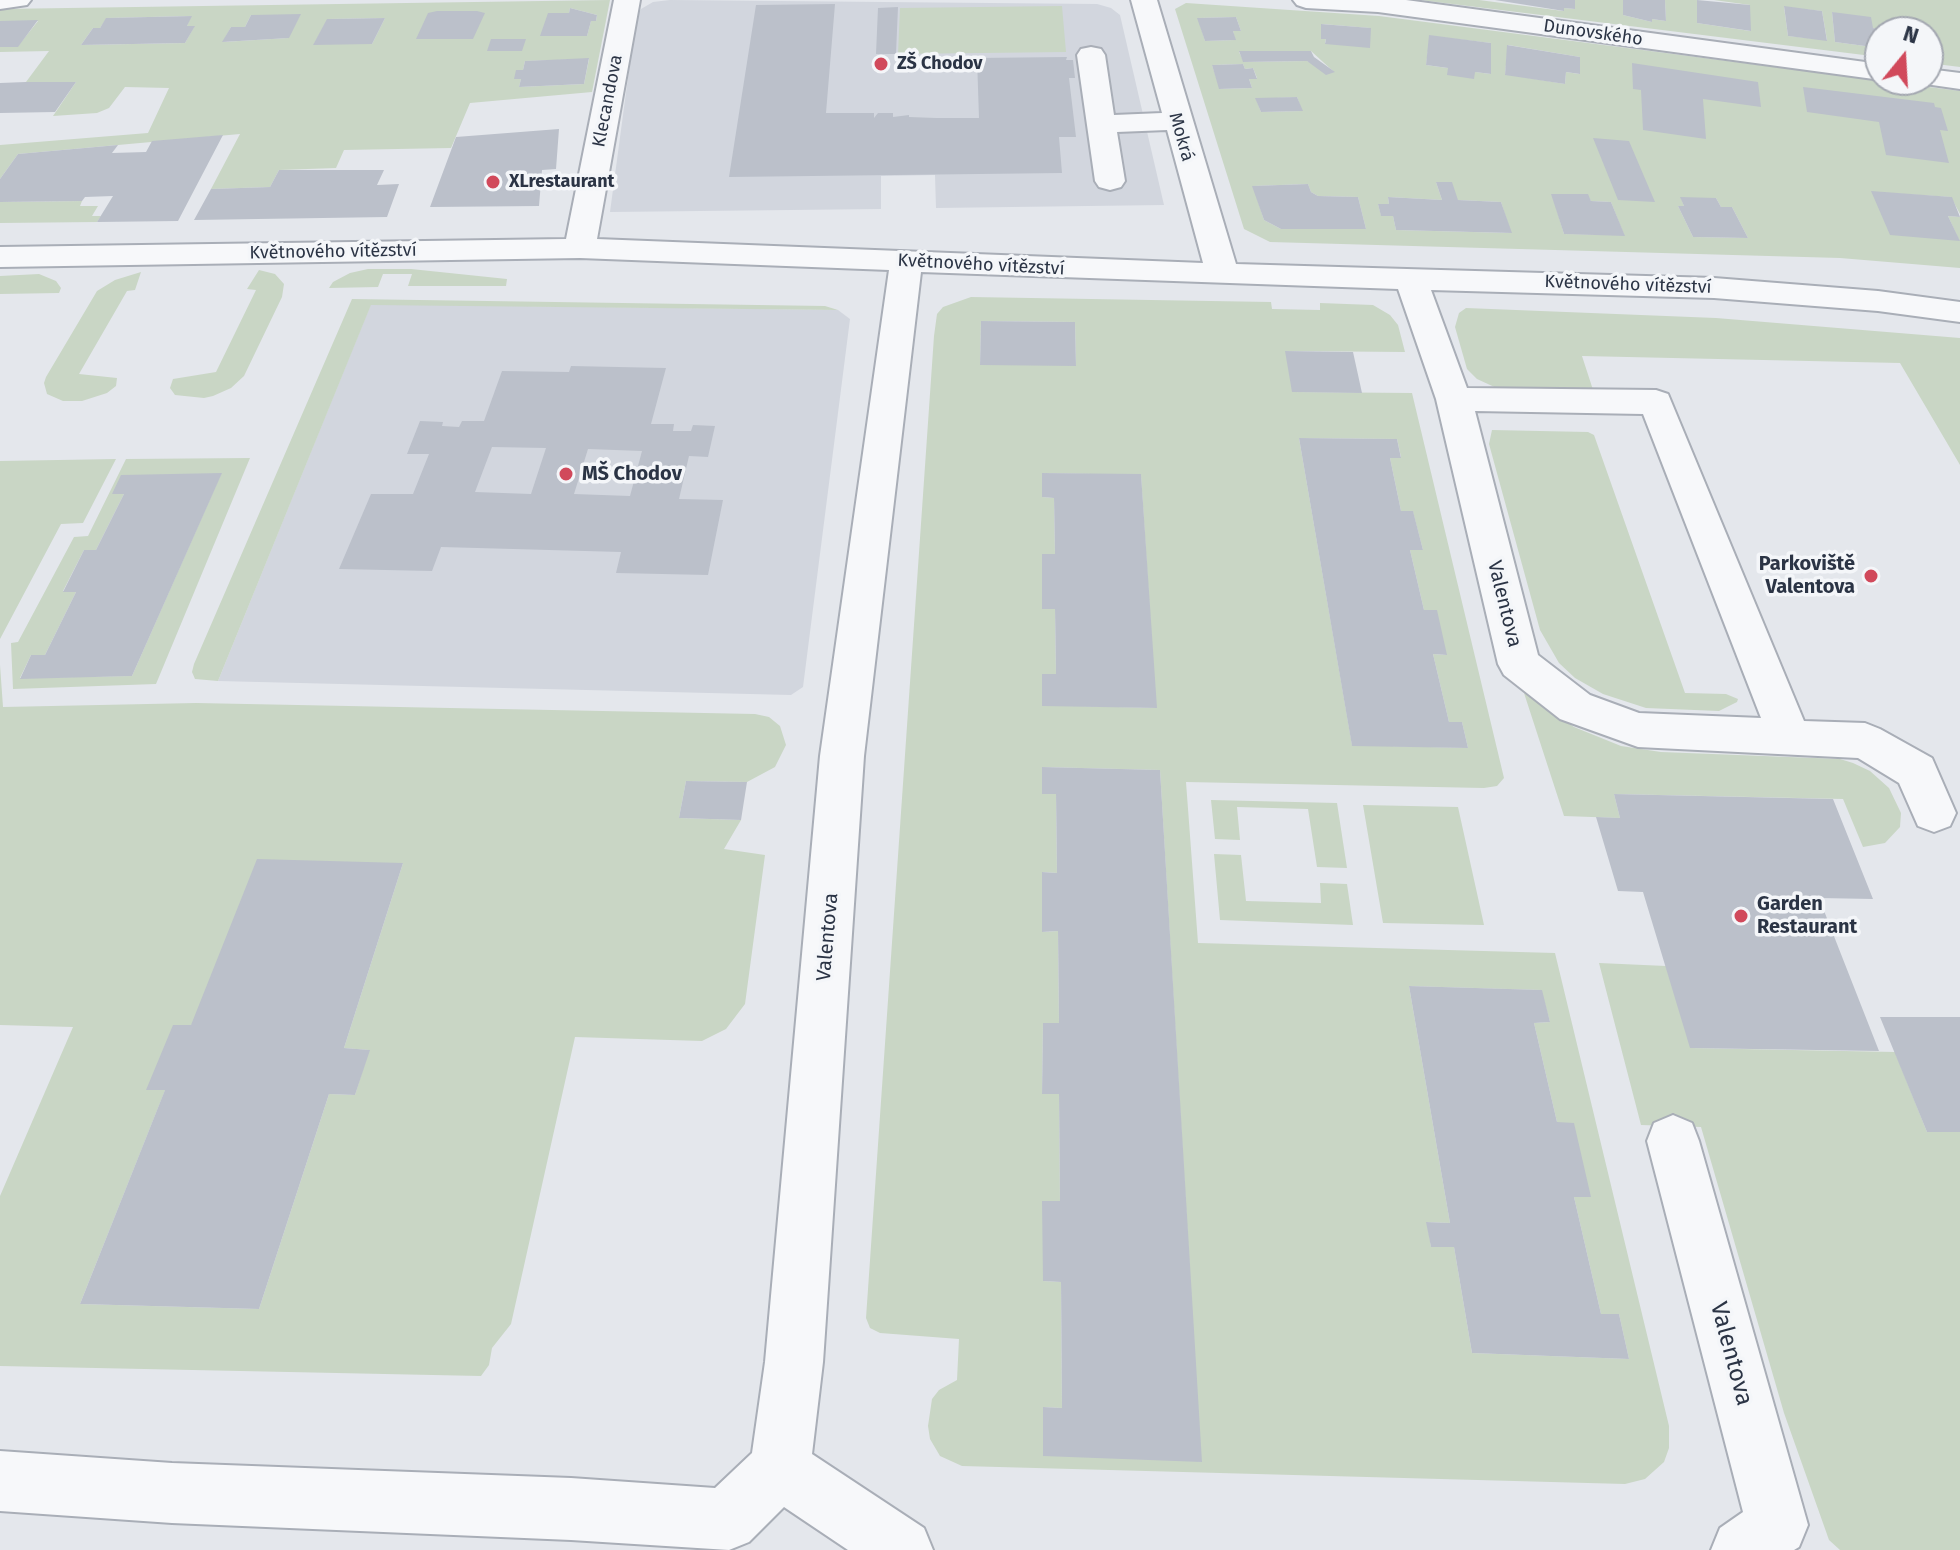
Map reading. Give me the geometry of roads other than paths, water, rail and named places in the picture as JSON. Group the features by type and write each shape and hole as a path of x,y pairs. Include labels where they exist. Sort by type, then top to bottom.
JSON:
{"street":[{"path":"0,1 18,0"},
{"name":"Klecandova","path":"580,248 627,0"},
{"name":"Mokrá","path":"1144,0 1176,121 1222,272"},
{"name":"Dunovského","path":"1306,0 1378,4 1864,70"},
{"path":"1091,55 1110,181"},
{"path":"1101,124 1176,121"},
{"name":"Květnového vítězství","path":"0,257 580,248 776,253 906,262 1714,288 1878,301 1960,312"},
{"name":"Valentova","path":"780,1468 794,1362 842,756 906,262"},
{"name":"Valentova","path":"1411,278 1454,399 1519,664 1575,707 1638,730 1865,741 1916,771 1934,813"},
{"path":"1454,399 1656,402 1790,738"},
{"name":"Valentova","path":"1673,1141 1777,1525 1742,1550"},
{"path":"0,1481 188,1493 571,1509 727,1520 780,1468 902,1550"}],"place":[{"name":"ZŠ Chodov","path":"881,64"},
{"name":"XLrestaurant","path":"493,182"},
{"name":"MŠ Chodov","path":"566,474"},
{"name":"Parkoviště Valentova","path":"1871,576"},
{"name":"Garden Restaurant","path":"1741,916"}]}
